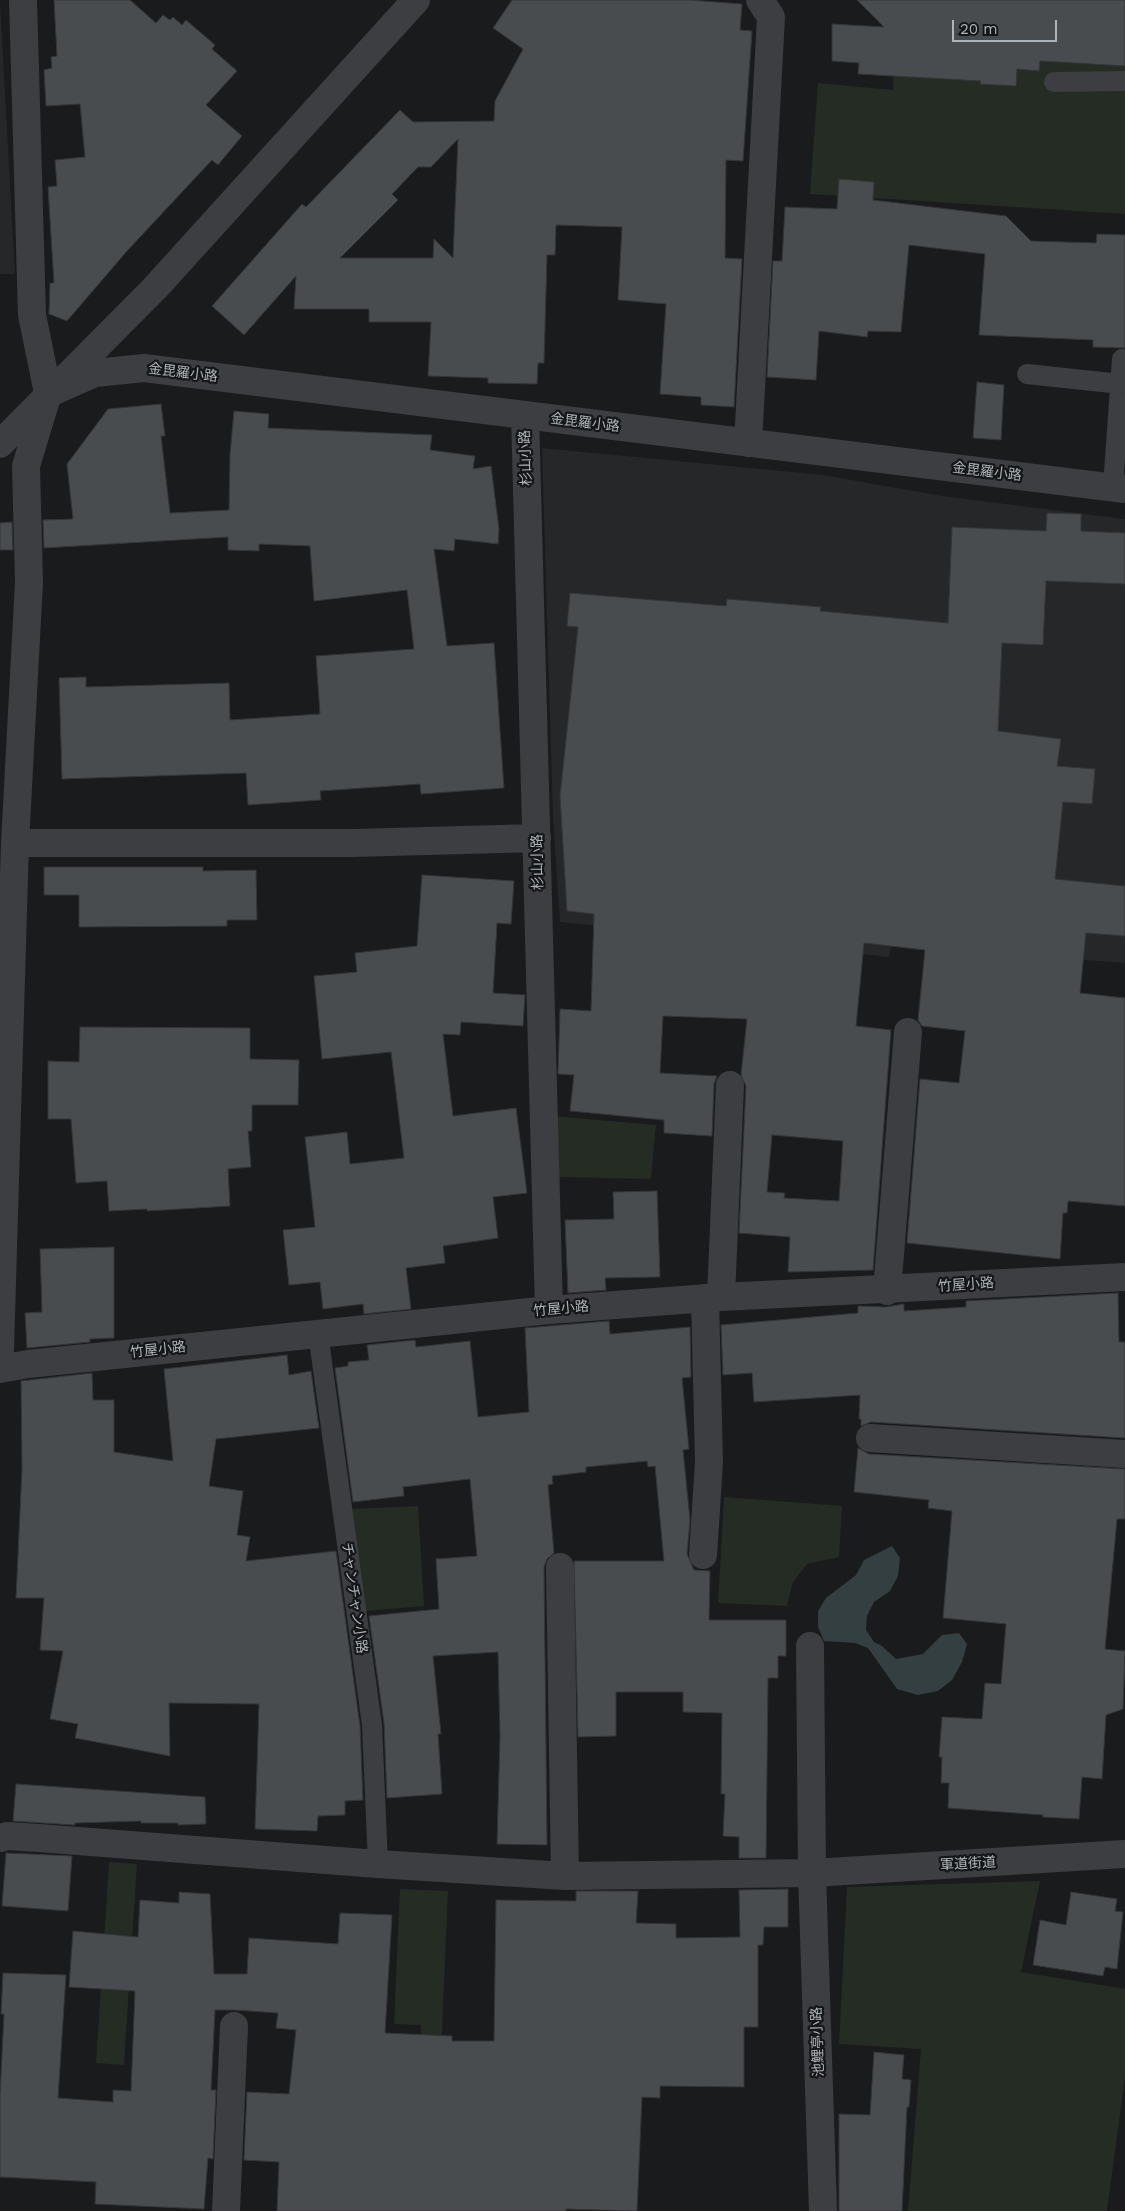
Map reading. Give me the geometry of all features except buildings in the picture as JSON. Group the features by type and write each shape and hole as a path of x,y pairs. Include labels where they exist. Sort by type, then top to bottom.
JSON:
{"street":[{"path":"0,1349 15,843 29,582 26,466 48,394 32,315 23,0"},
{"path":"0,444 155,288 416,0"},
{"path":"748,442 771,17 760,0"},
{"name":"金毘羅小路","path":"48,394 95,373 144,368 1119,488"},
{"name":"杉山小路","path":"525,415 549,1310"},
{"path":"15,843 353,843 537,838"},
{"path":"887,1290 908,1032"},
{"path":"703,1555 709,1462 713,1298 730,1085"},
{"name":"竹屋小路","path":"0,1369 28,1364 549,1310 713,1298 1125,1277"},
{"path":"870,1438 1125,1454"},
{"path":"560,1566 565,1876"},
{"name":"池鯉亭小路","path":"810,1646 812,1873 823,2211"},
{"name":"軍道街道","path":"0,1838 8,1836 38,1838 565,1876 812,1873 1125,1854"},
{"path":"226,2211 234,2026"}],"lane":[{"path":"1054,82 1125,82"},
{"path":"1119,488 1122,359"},
{"path":"1027,374 1120,384"},
{"name":"チャンチャン小路","path":"318,1334 372,1725 378,1864"}],"shaded area":[{"path":"1125,0 1125,214 810,194 818,83 893,90 895,14"},
{"path":"0,3 15,274 0,274"},
{"path":"542,448 823,475 942,496 1125,519 1125,963 891,946 889,957 560,922 553,817"},
{"path":"552,1116 656,1125 651,1179 554,1177"},
{"path":"724,1497 842,1506 839,1557 807,1564 793,1582 787,1606 718,1603"},
{"path":"418,1506 424,1606 366,1611 350,1509"},
{"path":"892,1546 900,1558 898,1576 890,1591 874,1602 867,1616 866,1630 874,1642 882,1646 896,1659 923,1654 942,1635 959,1633 967,1644 962,1662 952,1680 938,1691 918,1695 897,1689 868,1648 855,1643 824,1641 818,1627 818,1611 826,1598 856,1575 864,1560"},
{"path":"109,1862 137,1864 124,2065 96,2063"},
{"path":"1040,1881 1021,1972 1125,1989 1125,2077 1107,2211 908,2211 921,2049 839,2044 847,1887"},
{"path":"400,1889 448,1891 439,2102 418,2101 421,2025 394,2024"}]}
